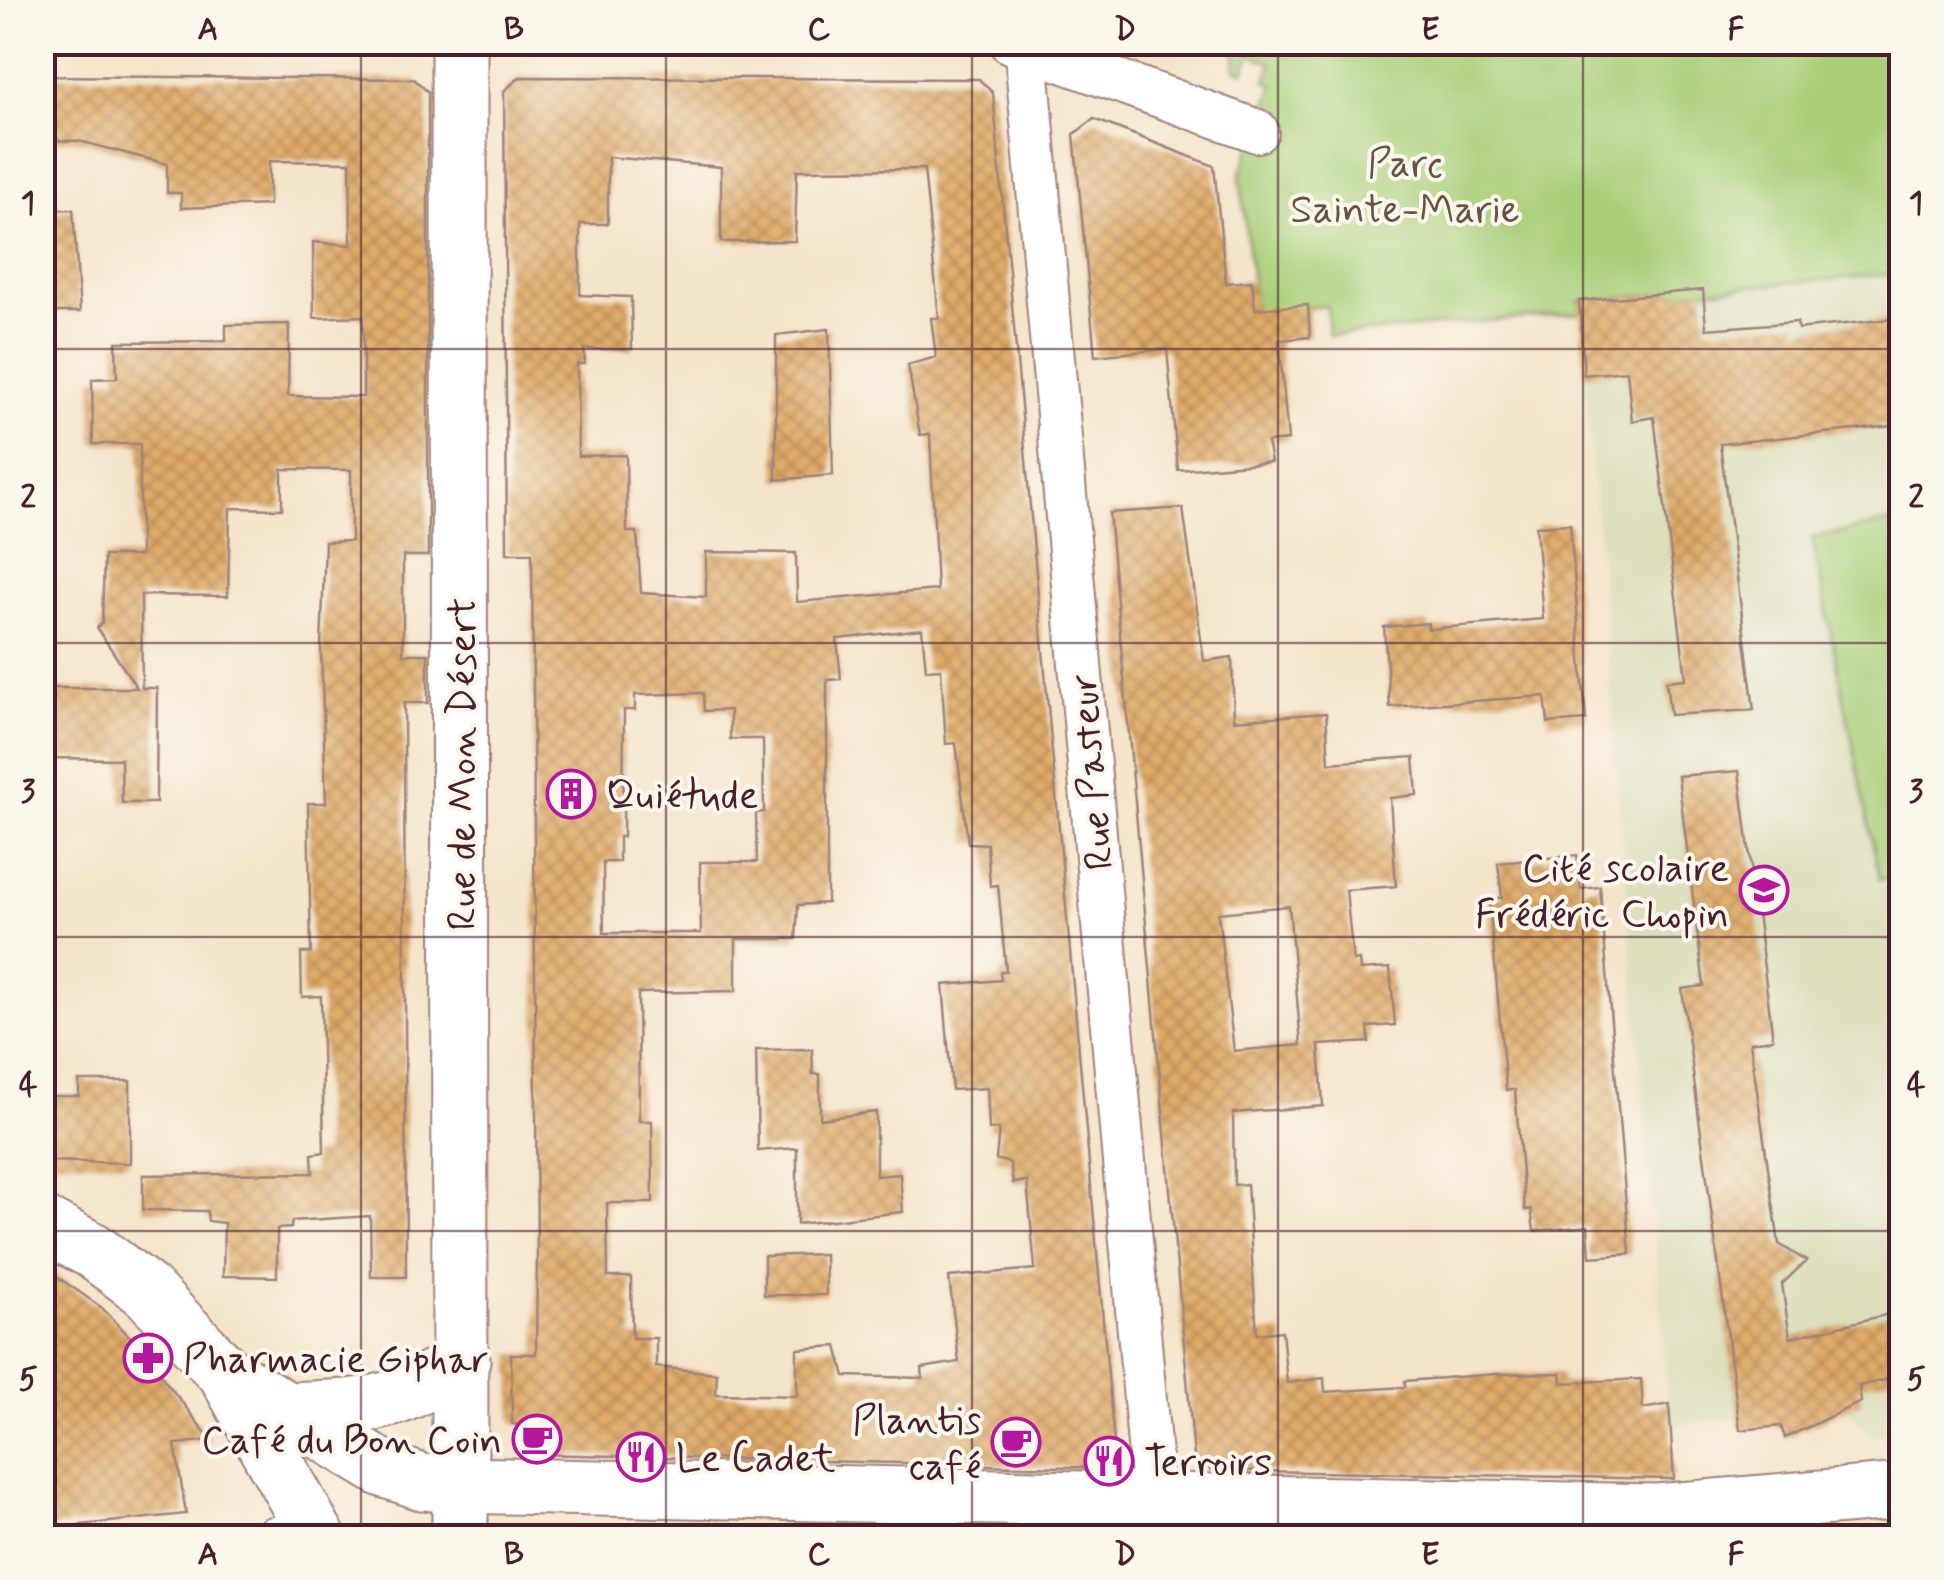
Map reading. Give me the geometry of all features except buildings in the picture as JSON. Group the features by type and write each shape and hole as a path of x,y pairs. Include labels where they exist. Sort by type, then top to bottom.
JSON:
{"main road":[{"name":"Rue de Mon Désert","path":"460,42 460,1511"},
{"path":"42,1224 92,1250 147,1291 224,1372 315,1538"},
{"path":"286,1410 388,1402 414,1392 462,1360"},
{"path":"224,1372 383,1469 422,1482 460,1511 1154,1502 1657,1512 1902,1491"}],"street":[{"path":"1021,44 1257,131"},
{"name":"Rue Pasteur","path":"1021,44 1154,1502"},
{"path":"274,1538 315,1538"}],"shaded area":[{"name":"Cité scolaire Frédéric Chopin","path":"1901,273 1901,1431 1873,1437 1847,1409 1785,1438 1780,1426 1740,1430 1738,1418 1670,1426 1579,301"}],"green space":[{"name":"Parc Sainte-Marie","path":"1234,43 1901,43 1901,273 1579,301 1580,313 1329,336 1327,306 1255,312 1240,176 1274,84 1266,81 1272,63 1251,55 1244,72 1236,69"},
{"path":"1901,520 1901,876 1880,880 1812,538"}],"place":[{"name":"Quiétude","path":"571,794"},
{"name":"Cité scolaire Frédéric Chopin","path":"1764,890"},
{"name":"Pharmacie Giphar","path":"148,1358"},
{"name":"Café du Bon Coin","path":"537,1439"},
{"name":"Plantis café","path":"1016,1442"},
{"name":"Le Cadet","path":"641,1457"},
{"name":"Terroirs","path":"1109,1461"}]}
